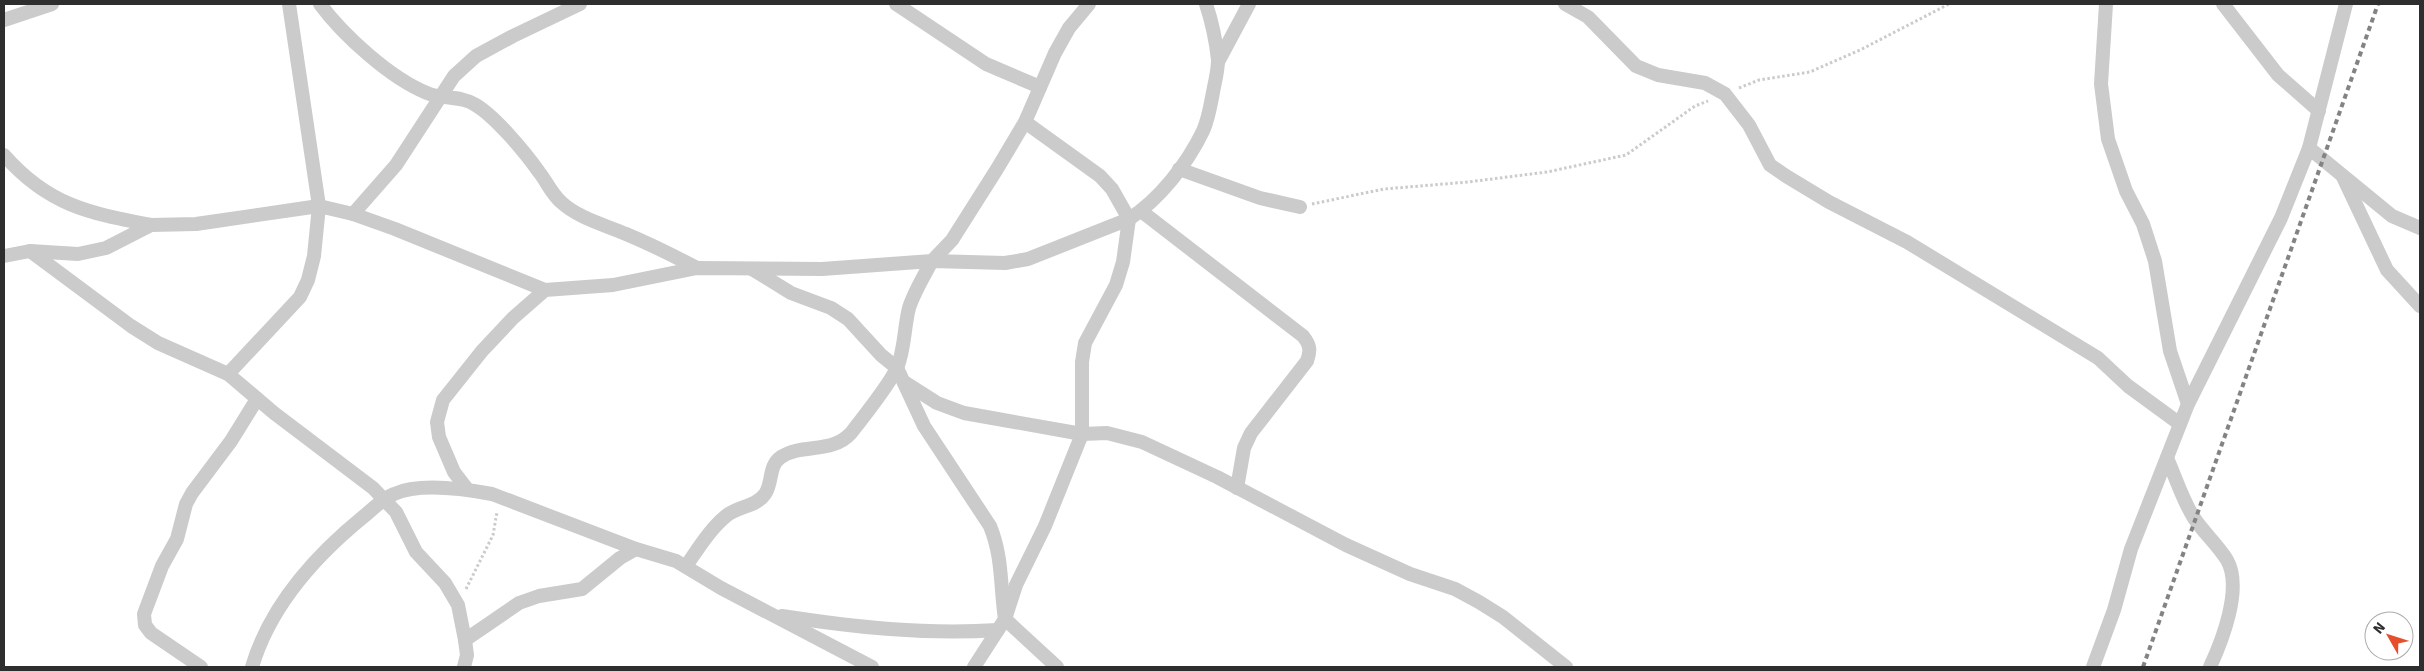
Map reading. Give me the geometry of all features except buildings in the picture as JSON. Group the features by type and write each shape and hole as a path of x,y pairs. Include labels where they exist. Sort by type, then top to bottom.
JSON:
{"street":[{"path":"4,20 52,4"},
{"path":"228,374 300,297 308,280 314,256 319,206 289,4"},
{"path":"320,4 345,34 407,83 441,98 459,98 473,103 492,116 540,172 551,192 562,204 581,215 659,248 697,268"},
{"path":"353,214 396,165 454,76 476,56 580,4"},
{"path":"896,4 986,64 1040,86"},
{"path":"686,566 726,516 737,508 756,503 761,499 766,493 772,469 777,460 787,454 825,448 843,440 896,368 909,308 932,261 952,240 1025,122 1040,86 1069,28 1089,4"},
{"path":"1206,4 1211,18 1218,62"},
{"path":"4,155 52,197 77,208 151,226 196,224 319,206 353,214 545,290 613,285 697,268 822,269 932,261 1005,263 1028,259 1135,215 1179,169 1203,130 1209,112 1218,62 1250,4"},
{"path":"1565,4 1588,16 1636,66 1658,75 1706,83 1725,94 1749,125 1770,165 1829,202 1907,242 2098,358 2128,386 2180,424"},
{"path":"2106,4 2101,84 2108,138 2126,191 2143,224 2155,261 2170,351 2188,404"},
{"path":"2223,4 2278,74 2319,111"},
{"path":"2093,667 2114,610 2131,549 2188,404 2281,218 2309,148 2346,4"},
{"path":"1025,122 1100,176 1135,215 1303,336 1311,352 1307,361 1251,433 1244,448 1237,488"},
{"path":"2309,148 2392,216 2420,228"},
{"path":"1179,169 1260,198 1300,207"},
{"path":"2344,177 2387,270 2420,306"},
{"path":"974,667 1002,624 1016,585 1045,526 1082,434 1082,362 1085,343 1116,285 1135,215"},
{"path":"4,256 30,251 78,254 106,248 151,226"},
{"path":"30,251 131,326 158,343 228,374 349,468 384,500 396,512 416,552 444,582 458,606 467,656 464,667"},
{"path":"752,268 791,293 831,308 848,319 881,355 896,368 924,426 990,526 1002,565 1002,624"},
{"path":"466,489 454,472 439,437 438,422 443,400 482,351 545,290"},
{"path":"904,382 937,403 964,413 1082,434 1107,433 1142,442 1237,488 1346,545 1410,574 1455,589 1504,617 1566,667"},
{"path":"201,667 151,633 145,625 144,614 162,566 172,552 186,504 258,398"},
{"path":"2167,458 2185,502 2195,519 2228,561 2233,582 2228,617 2220,646 2210,667"},
{"path":"252,667 273,616 303,573 344,533 394,494 410,490 466,489 492,494 686,566 769,614 872,667"},
{"path":"465,640 519,604 539,596 582,589 620,558 636,549"},
{"path":"769,614 890,629 958,633 1002,624 1057,667"}],"path":[{"path":"1300,207 1384,189 1468,182 1546,172 1626,155 1695,106 1759,80 1810,72 1862,49 1948,4"},
{"path":"458,606 497,524 497,506 492,494"}],"railway":[{"path":"2143,667 2378,4"}]}
